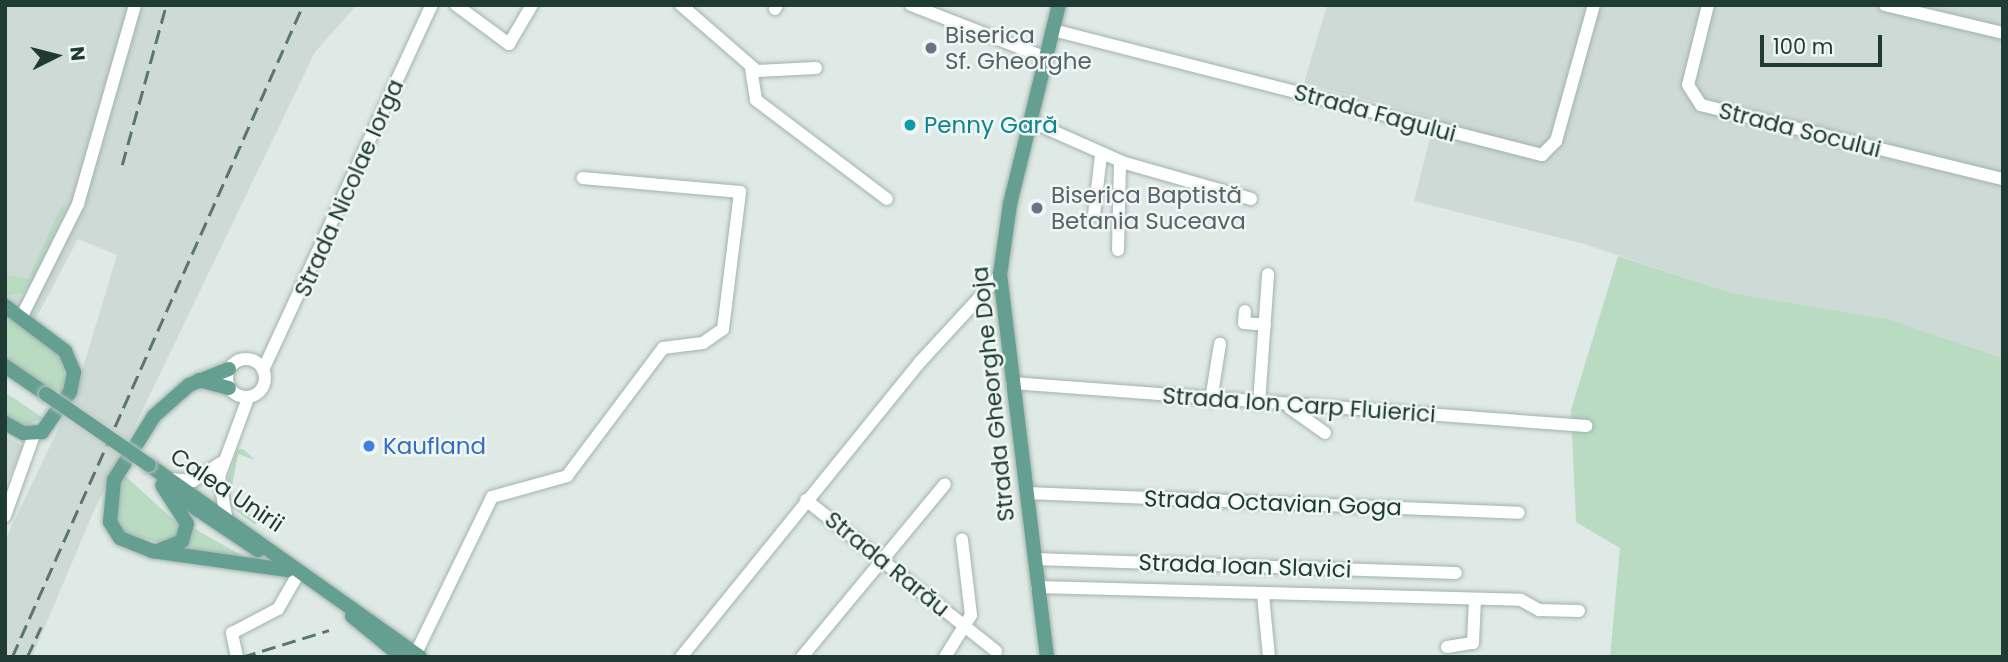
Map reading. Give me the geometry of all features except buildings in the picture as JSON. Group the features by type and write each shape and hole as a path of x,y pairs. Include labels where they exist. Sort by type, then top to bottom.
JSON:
{"main road":[{"name":"Strada Gheorghe Doja","path":"1047,657 1000,275 1030,121 1059,5"},
{"path":"5,306 65,351 74,372 70,392 34,435 5,423"},
{"name":"Calea Unirii","path":"5,366 44,398 413,656"},
{"path":"229,369 199,380 154,416 110,495 114,530 152,551 293,573"},
{"name":"Calea Unirii","path":"5,377 44,398"},
{"path":"199,380 238,394"},
{"path":"152,551 176,545 186,532 183,513 166,482"},
{"name":"Calea Unirii","path":"166,482 226,516 413,656"}],"street":[{"path":"21,318 78,204 135,5"},
{"name":"Strada Nicolae Iorga","path":"238,394 263,387 263,370 281,338 432,5"},
{"path":"456,5 509,44 532,5"},
{"path":"681,5 751,68 756,100 887,199"},
{"path":"911,5 1044,57"},
{"name":"Strada Fagului","path":"1053,30 1542,155 1558,134 1594,5"},
{"name":"Strada Socului","path":"1708,5 1688,85 1701,105 2003,179"},
{"path":"1885,5 2003,33"},
{"path":"751,68 816,68"},
{"path":"1030,121 1120,162 1251,199"},
{"path":"1094,215 1101,155"},
{"path":"1118,250 1120,162"},
{"path":"413,656 492,497 567,476 663,348 703,343 723,329 740,192 583,178"},
{"path":"1259,404 1268,274"},
{"path":"681,657 986,283 1000,275"},
{"path":"1245,311 1244,323 1265,325"},
{"path":"226,516 218,487 221,463 236,424 238,394 229,369 251,360 281,338"},
{"path":"1211,400 1220,344"},
{"path":"251,360 263,370"},
{"name":"Strada Ion Carp Fluierici","path":"1012,383 1290,408 1586,426"},
{"path":"1290,408 1325,433"},
{"path":"5,516 34,435"},
{"path":"166,482 193,481 221,463"},
{"path":"802,657 945,484"},
{"name":"Strada Octavian Goga","path":"1026,494 1519,513"},
{"name":"Strada Rarău","path":"807,500 883,558 996,651"},
{"name":"Strada Rarău","path":"962,540 968,629"},
{"name":"Strada Ioan Slavici","path":"1034,559 1455,573"},
{"path":"237,657 232,633 278,609 293,573"},
{"path":"1037,587 1475,599 1579,611"},
{"path":"1263,594 1269,657"},
{"path":"1447,648 1473,643 1475,599"},
{"path":"945,657 968,629"}],"shaded area":[{"path":"5,5 357,5 315,52 93,513 32,657 5,657 5,540 75,394 117,255 78,239 34,322 5,334"},
{"path":"1327,5 2003,5 2003,358 1888,319 1732,293 1584,244 1414,201 1435,118 1304,83"},
{"path":"5,436 23,446 5,486"}],"green space":[{"path":"62,205 67,208 25,293 5,296 5,274 28,279"},
{"path":"1618,256 1732,293 1888,319 2003,358 2003,657 1610,657 1620,548 1576,522 1571,410"},
{"path":"5,313 60,357 67,380 61,398 5,360"},
{"path":"5,393 43,418 25,426 5,416"},
{"path":"243,449 255,460 238,454 230,498 258,520 255,525 230,506 226,486 237,450"},
{"path":"122,473 177,523 181,533 168,545 123,532 116,519"},
{"path":"193,528 245,557 173,551"}],"railway":[{"path":"122,165 166,5"},
{"path":"12,657 303,5"},
{"path":"27,657 41,627"},
{"path":"242,657 329,630"}],"place":[{"name":"Biserica Sf. Gheorghe","path":"931,48"},
{"name":"Penny Gară","path":"910,125"},
{"name":"Biserica Baptistă Betania Suceava","path":"1037,208"},
{"name":"Kaufland","path":"369,446"}]}
